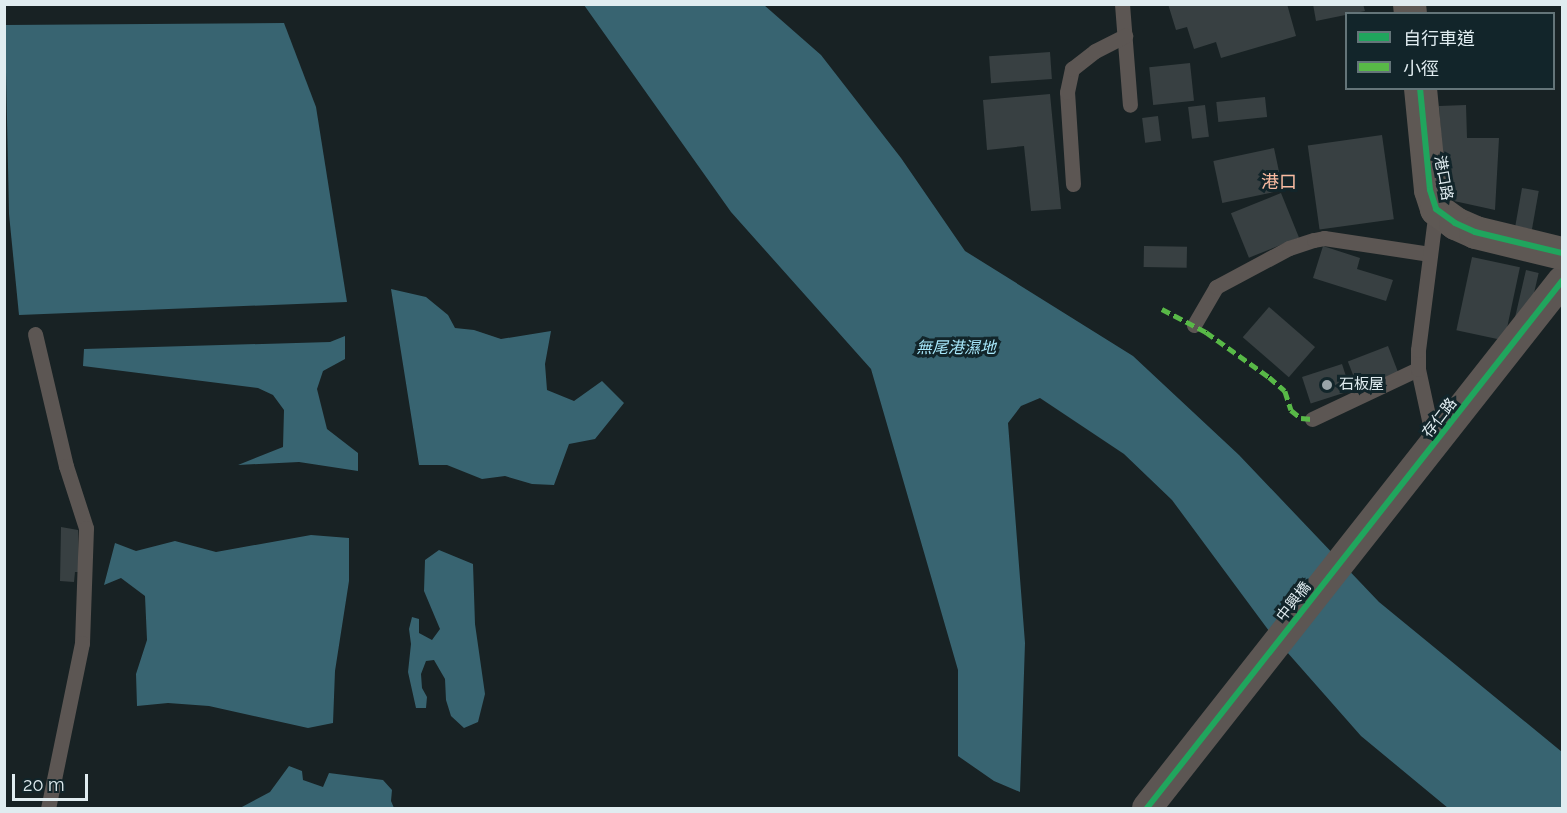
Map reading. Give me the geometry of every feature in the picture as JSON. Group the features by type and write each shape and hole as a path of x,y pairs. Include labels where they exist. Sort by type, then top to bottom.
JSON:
{"street":[{"name":"港口路","path":"1420,90 1430,190 1436,209 1455,223 1475,232 1563,253"},
{"name":"存仁路","path":"1335,570 1434,430 1563,281"},
{"name":"中興橋","path":"1147,808 1335,570"}],"lane":[{"path":"1122,4 1130,105"},
{"path":"1073,184 1067,92 1072,69 1095,51 1125,36"},
{"path":"1434,430 1419,369 1420,329 1436,209"},
{"path":"1194,325 1216,287 1289,248 1314,240 1324,238 1430,254"},
{"path":"35,334 66,466 86,528 82,643 48,808"},
{"path":"1312,419 1419,369"}],"water":[{"name":"無尾港濕地","path":"584,5 764,5 821,55 901,158 965,251 1133,356 1239,455 1379,602 1562,752 1562,808 1448,808 1361,736 1272,635 1172,500 1124,454 1040,398 1021,406 1008,423 1025,643 1020,792 994,781 958,756 958,670 871,369 731,212"},
{"path":"284,23 316,107 347,302 19,315 9,214 5,25"},
{"path":"391,289 426,297 448,315 455,328 474,330 501,339 551,331 545,364 547,390 574,401 602,381 624,403 595,439 569,444 554,485 532,484 505,476 482,479 447,465 419,465"},
{"path":"345,336 345,359 323,371 317,389 327,429 358,453 358,471 299,462 238,465 283,447 284,410 273,395 258,388 83,366 84,349 330,342"},
{"path":"311,535 349,538 349,581 335,671 333,723 308,728 209,706 168,703 137,706 136,674 147,640 145,596 121,578 104,585 115,543 136,551 175,541 216,552"},
{"path":"439,550 473,564 475,624 485,694 478,722 464,728 451,716 446,700 445,679 434,660 426,661 421,674 422,688 427,697 426,708 416,708 408,672 411,644 409,629 412,617 419,619 419,633 432,640 440,629 424,591 425,560"},
{"path":"289,766 302,771 303,780 323,787 329,773 383,780 392,790 391,801 394,808 240,808 270,792"}],"building":[{"path":"1168,4 1287,4 1296,36 1221,58 1216,42 1194,49 1187,27 1176,30"},
{"path":"1313,4 1363,4 1365,11 1345,12 1345,15 1316,21"},
{"path":"1050,52 1052,79 991,83 989,56"},
{"path":"1190,63 1194,101 1153,105 1149,67"},
{"path":"1050,94 1061,209 1031,211 1024,146 987,150 983,100"},
{"path":"1265,97 1267,117 1218,122 1216,102"},
{"path":"1205,105 1209,137 1192,139 1188,107"},
{"path":"1466,105 1467,138 1499,138 1495,210 1454,201 1445,189 1439,106"},
{"path":"1158,116 1161,141 1145,143 1142,118"},
{"path":"1382,135 1394,219 1320,230 1308,145"},
{"path":"1274,148 1283,190 1222,203 1213,161"},
{"path":"1522,188 1539,191 1532,229 1515,226"},
{"path":"1281,193 1299,238 1249,258 1231,213"},
{"path":"1144,246 1187,247 1187,268 1144,267"},
{"path":"1323,246 1360,258 1357,269 1393,280 1386,301 1313,278"},
{"path":"1472,257 1520,267 1504,341 1456,330"},
{"path":"1526,270 1539,273 1523,339 1511,336"},
{"path":"1269,307 1315,347 1289,377 1243,337"},
{"path":"1388,346 1399,375 1359,390 1348,361"},
{"name":"石板屋","path":"1342,364 1351,391 1311,404 1302,377"},
{"path":"61,527 78,530 79,572 75,572 74,582 60,581"}],"marked path":[{"path":"1162,309 1206,332 1269,377 1285,391 1291,410 1301,418 1312,419"}],"cycle path":[{"path":"1420,90 1430,190 1436,209 1455,223 1475,232 1562,253"},
{"path":"1147,808 1562,281"}],"place":[{"name":"石板屋","path":"1327,385"}],"district":[{"name":"港口","path":"1279,182"}]}
